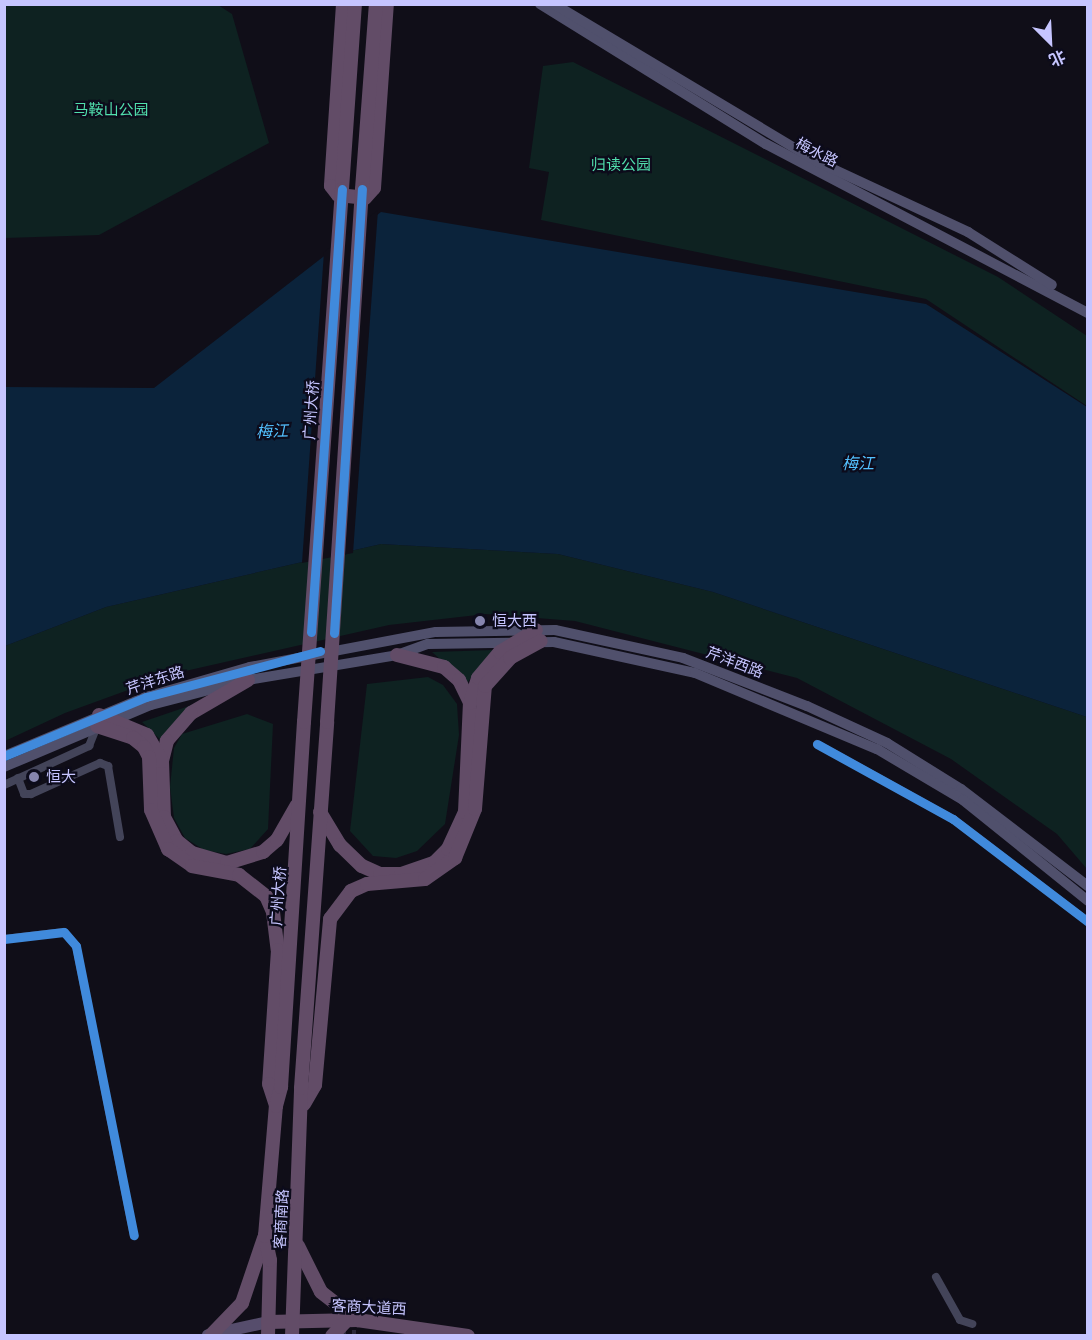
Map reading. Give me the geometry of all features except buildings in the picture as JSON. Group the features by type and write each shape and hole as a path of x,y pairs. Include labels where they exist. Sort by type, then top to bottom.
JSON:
{"highway":[{"path":"343,4 331,186 338,195 365,198 374,188 387,4"},
{"name":"广州大桥","path":"276,1106 282,1076 298,804 356,4"},
{"path":"304,1104 301,1088 376,4"},
{"path":"320,812 350,856 371,870 401,874 435,862 448,849 465,812 470,703 487,664 519,639 538,635"},
{"path":"304,1104 315,1085 330,919 351,891 368,884 425,879 455,858 475,808 485,686 510,658 538,635"},
{"path":"397,655 444,667 459,680 470,703"},
{"path":"248,680 191,713 168,741 162,761 161,802 170,832 192,853 209,861 246,860 263,852 278,840 298,804"},
{"path":"98,720 115,718 147,735 162,761"},
{"path":"98,720 133,738 144,747 149,757 151,810 168,849 192,866 240,875 270,904 278,950 269,1084 276,1106"},
{"name":"客商南路","path":"292,1335 304,1104"},
{"name":"客商南路","path":"268,1329 270,1260 265,1236 276,1106"},
{"path":"211,1335 242,1303 265,1236"},
{"path":"296,1240 321,1292 352,1320 332,1335"},
{"name":"客商大道西","path":"268,1329 292,1321 352,1320 468,1335"}],"main road":[{"name":"梅水路","path":"540,4 766,144 1088,313"},
{"name":"梅水路","path":"555,4 818,162 968,232 1088,307"},
{"name":"芹洋西路","path":"320,651 436,632 538,635 683,658 817,710 887,743 961,789 1088,886"},
{"name":"芹洋西路","path":"538,635 617,652 695,673 877,749 963,800 1088,901"},
{"path":"397,655 428,644 519,639"},
{"name":"芹洋东路","path":"4,767 146,697 320,651"},
{"name":"芹洋东路","path":"115,718 248,680 397,655"},
{"name":"芹洋东路","path":"4,756 98,720"},
{"path":"211,1335 268,1329"}],"street":[{"path":"4,785 89,746 98,720"},
{"path":"817,744 869,769 961,824 1088,922"},
{"path":"18,778 24,794 31,794 100,763 108,766 120,837"},
{"path":"4,939 64,932 76,946 134,1235"},
{"path":"936,1277 960,1320 972,1324"}],"green space":[{"name":"马鞍山公园","path":"4,5 218,5 232,14 269,143 99,235 5,238"},
{"name":"归读公园","path":"573,62 998,277 1087,336 1087,406 926,299 541,220 549,172 529,168 543,66"},
{"path":"381,544 558,554 713,592 1087,717 1087,869 1057,834 951,759 797,678 575,621 486,614 389,625 172,674 65,713 5,741 5,646 106,607"},
{"path":"493,650 467,683 432,652"},
{"path":"428,677 443,685 457,704 459,735 445,824 417,851 396,858 373,856 350,831 367,684"},
{"path":"195,704 165,744 142,722"},
{"path":"247,714 273,724 268,829 250,849 226,854 204,850 185,838 174,818 170,787 174,748 182,734"}],"water":[{"name":"梅江","path":"381,212 926,304 1087,407 1087,717 713,592 558,554 381,544 106,607 5,646 5,387 154,388"}],"pier":[{"path":"378,210 353,553 302,563 324,252"}],"tunnel":[{"path":"334,1336 356,1336"}],"cycle path":[{"path":"311,632 342,189"},
{"path":"334,633 362,189"},
{"path":"4,756 146,697 320,651"},
{"path":"817,744 953,819 1088,922"},
{"path":"4,939 64,932 76,946 134,1235"}],"place":[{"name":"恒大西","path":"480,621"},
{"name":"恒大","path":"34,777"}]}
